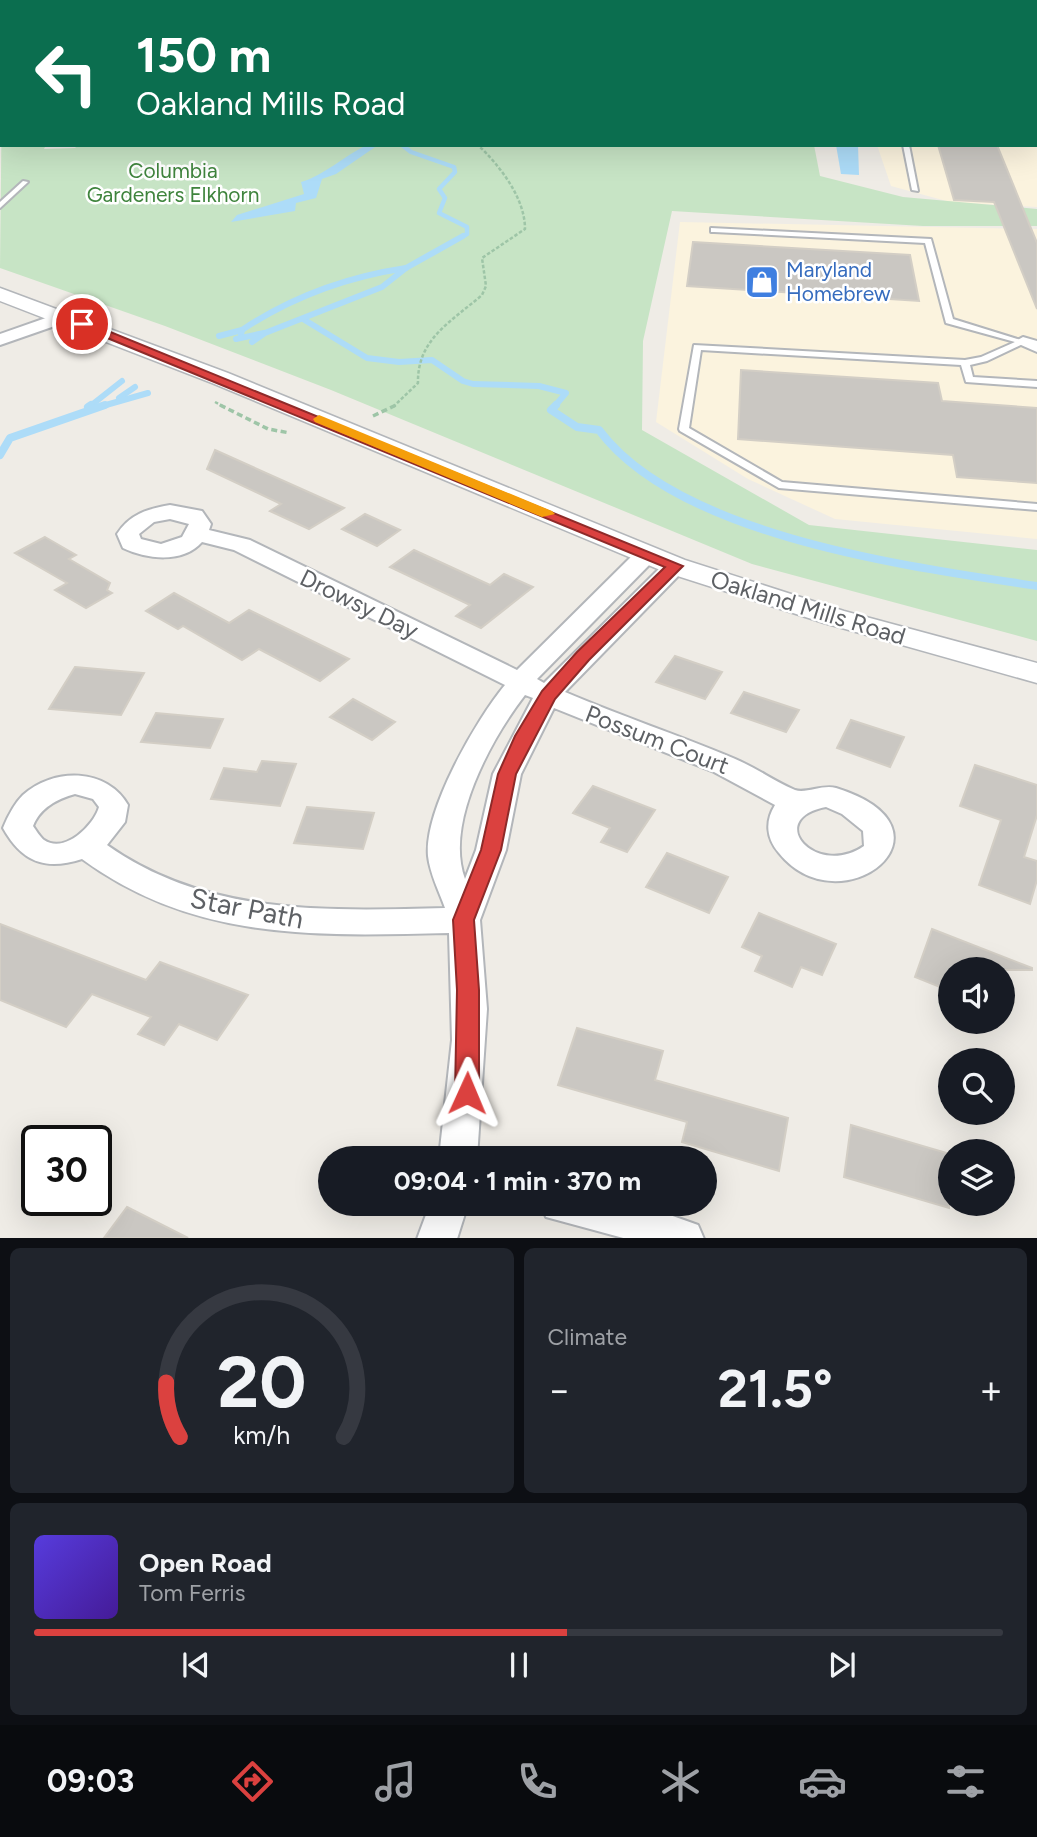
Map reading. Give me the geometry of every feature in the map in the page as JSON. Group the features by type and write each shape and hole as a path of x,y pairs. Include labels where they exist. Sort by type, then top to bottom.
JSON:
{"street":[{"name":"Oakland Mills Road","path":"0,294 220,378 675,566 811,610 1037,673"},
{"path":"0,340 63,317"},
{"name":"Drowsy Day","path":"199,534 242,545 517,682"},
{"path":"460,1146 467,1093 468,990 464,920 443,854 454,802 485,734 517,682 646,555"},
{"path":"464,920 491,850 507,774 524,736 548,695 583,656 675,566"},
{"name":"Possum Court","path":"517,682 624,729 743,773 769,785 794,803"},
{"name":"Star Path","path":"86,846 106,862 134,877 184,897 253,915 295,922 464,920"},
{"path":"437,1238 445,1216"},
{"path":"618,1216 684,1238"}],"lane":[{"path":"906,147 916,190"},
{"path":"0,206 25,182"},
{"path":"714,230 929,241 949,321 1030,344"},
{"path":"1030,344 965,363 697,347 684,429 779,485 1037,507"},
{"path":"965,363 968,380 1037,384"}],"path":[{"path":"373,416 394,407 411,392 418,383 416,369 419,358 431,335 482,295 486,286 482,258 525,229 525,210 520,199 491,157 480,147"},
{"path":"210,397 234,414 268,429 294,434"}],"shaded area":[{"path":"878,147 1037,147 1037,207 950,202 891,186"},
{"path":"680,222 1037,229 1037,539 835,519 748,479 656,422"}],"green space":[{"name":"Columbia Gardeners Elkhorn","path":"1,147 814,147 820,176 903,197 1037,209 1037,226 923,226 672,211 643,341 642,430 809,525 1037,550 1037,641 752,564 331,390 165,326 0,268"}],"water":[{"path":"364,147 375,147 336,174 322,179 316,198 296,203 295,211 231,222 237,215 304,194 301,182"},
{"path":"836,147 858,147 859,175 841,174"}],"building":[{"path":"939,147 998,147 1037,243 1037,309 994,202 954,200"},
{"path":"693,242 910,255 919,301 687,286"},
{"path":"741,370 938,383 942,401 1037,408 1037,483 957,477 953,455 738,439"},
{"path":"215,450 344,508 309,529 270,511 281,504 207,469"},
{"path":"365,514 400,530 377,546 342,529"},
{"path":"45,537 76,555 69,559 110,583 107,590 112,593 86,608 55,590 67,583 15,553"},
{"path":"414,550 490,585 504,574 533,587 481,628 456,616 470,605 390,567"},
{"path":"174,593 229,623 249,610 349,659 320,681 259,649 242,660 183,626 178,629 146,611"},
{"path":"675,656 722,672 705,699 656,682"},
{"path":"75,667 144,673 121,715 49,709"},
{"path":"744,692 799,710 786,732 731,713"},
{"path":"353,699 395,722 372,740 330,717"},
{"path":"156,713 223,719 210,748 141,742"},
{"path":"851,720 904,737 890,767 837,748"},
{"path":"262,761 296,764 280,806 211,799 224,768 257,772"},
{"path":"975,765 1037,785 1037,815 1024,857 1037,861 1037,880 1030,904 979,885 1001,820 960,806"},
{"path":"593,786 655,810 627,852 601,842 610,828 573,813"},
{"path":"307,807 374,813 363,849 294,843"},
{"path":"667,853 728,877 709,913 646,887"},
{"path":"759,913 836,944 822,975 801,967 792,987 755,971 762,956 742,947"},
{"path":"0,924 146,980 160,962 248,995 217,1040 179,1024 164,1045 138,1034 151,1017 92,994 66,1027 0,1000"},
{"path":"932,929 1004,957 938,957 938,986 915,977"},
{"path":"1015,961 1032,968 1015,970"},
{"path":"577,1028 663,1051 655,1080 788,1118 779,1171 717,1152 717,1146 695,1146 682,1142 687,1122 558,1085"},
{"path":"851,1125 938,1150 938,1205 844,1177"},
{"path":"127,1207 188,1238 104,1238"}],"waterway":[{"path":"405,147 411,152 454,167 455,172 439,189 445,198 439,213 467,227 467,234 460,238"},
{"path":"406,268 463,236"},
{"path":"242,330 281,307 321,290 362,277 406,268"},
{"path":"252,342 265,333 382,287 406,268"},
{"path":"303,319 367,358 399,362 432,360 463,381 473,384 539,386 566,393 554,407"},
{"path":"219,336 242,330"},
{"path":"241,335 242,330"},
{"path":"236,339 264,333"},
{"path":"89,407 122,381"},
{"path":"119,398 135,387"},
{"path":"100,407 148,393"},
{"path":"100,407 105,405"},
{"path":"0,455 10,438 100,407"},
{"path":"554,407 551,410 577,427 599,430 636,467 684,497 740,521 801,541 865,557 1037,586"}],"slow traffic":[{"path":"319,419 547,514"}],"place":[{"name":"Maryland Homebrew","path":"762,282"}],"route":[{"path":"82,324 220,378 675,566 583,656 548,695 524,736 507,774 491,850 464,920 468,990 467,1093"}]}
